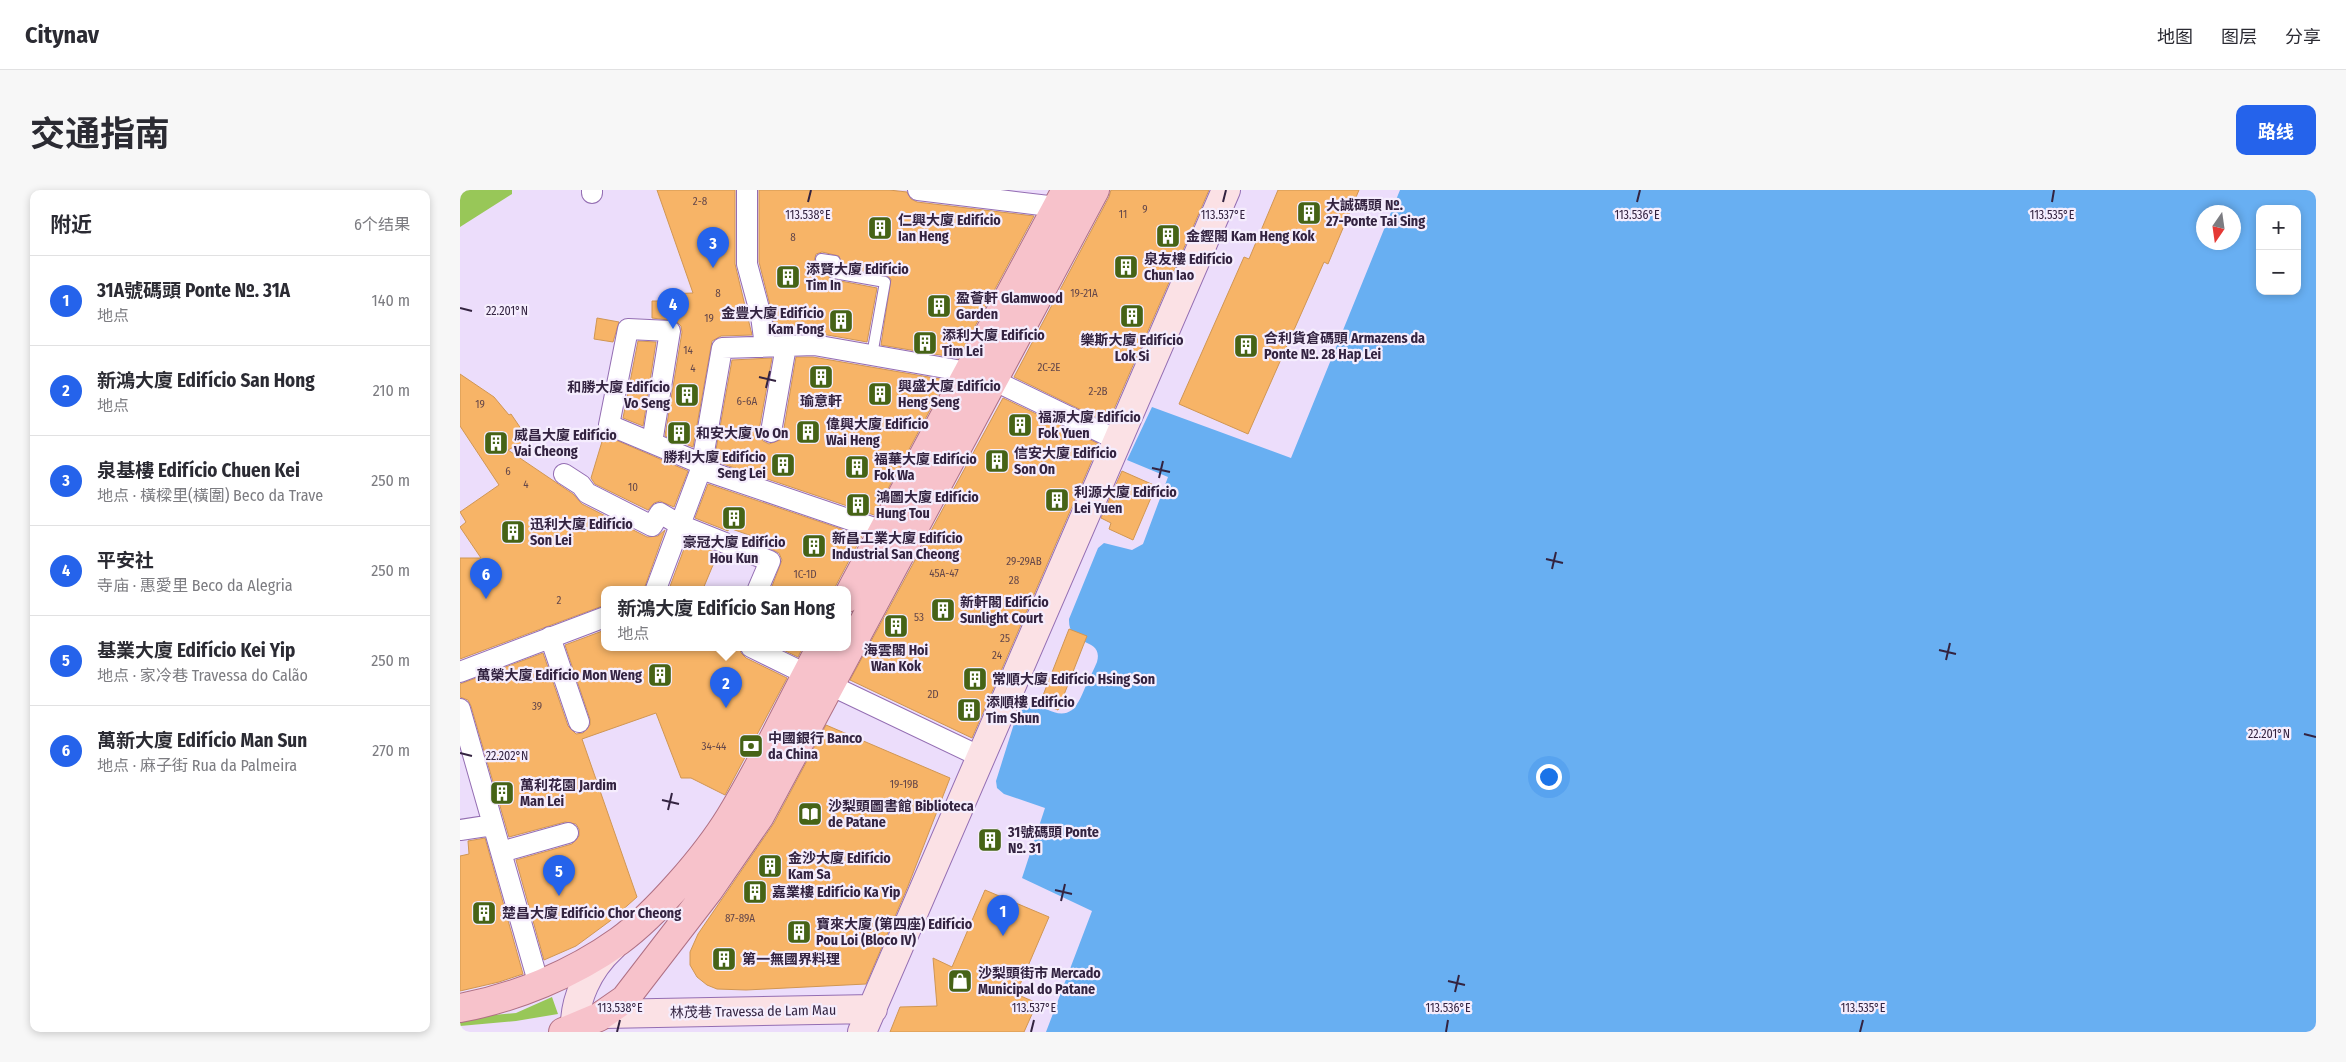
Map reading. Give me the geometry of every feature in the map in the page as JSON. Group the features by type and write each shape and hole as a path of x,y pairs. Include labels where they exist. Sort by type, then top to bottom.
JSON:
{"main road":[{"path":"851,591 883,531 1094,190"},
{"path":"851,617 980,376 1061,198"},
{"path":"460,1008 478,1005 555,979 619,941 679,883 730,817 790,704 818,679 821,651"},
{"path":"571,1031 614,1015 709,890 760,816 818,679 833,651"}],"street":[{"path":"746,190 747,264 762,316 765,346"},
{"path":"918,190 1061,198"},
{"path":"867,1020 1226,190"},
{"path":"652,443 670,331 628,329 609,425 701,466 883,531"},
{"path":"657,586 701,466 722,348 814,345 980,376 1117,440"},
{"path":"771,432 786,346"},
{"path":"564,474 581,485 588,493 652,526 660,513 680,525 770,561 759,586"},
{"path":"460,672 601,618"},
{"path":"550,637 579,722"},
{"path":"759,651 981,757"},
{"path":"460,709 539,985"},
{"path":"460,830 493,825"},
{"path":"501,852 568,833"},
{"path":"571,1031 580,995 587,979 595,965 619,941"},
{"name":"林茂巷 Travessa de Lam Mau","path":"614,1015 867,1020"}],"lane":[{"path":"821,259 835,261 834,274 885,282 872,355"}],"green space":[{"path":"460,190 512,190 512,194 460,227"},
{"path":"552,997 558,1014 516,1021 460,1026 460,1018 516,1013"}],"water":[{"path":"1400,190 2316,190 2316,1032 1046,1032 1092,911 1022,878 1045,808 1004,794 997,788 996,781 1018,711 1032,706 1059,713 1072,710 1079,701 1096,665 1098,654 1091,645 1074,635 1070,628 1069,619 1098,548 1104,543 1132,550 1143,544 1168,477 1127,460 1152,407 1291,458"}],"building":[{"path":"657,190 735,190 735,264 752,335 721,336 712,341 693,447 665,436 682,332 681,326 676,321 652,318 652,301 669,301 668,294 693,293"},
{"path":"759,190 889,190 907,192 911,199 917,202 1034,216 958,358 881,345 891,279 886,275 841,267 839,256 822,252 816,254 814,261 817,265 828,267 830,279 877,288 867,342 816,333 775,334 772,313 759,262"},
{"path":"1111,190 1209,190 1108,423 1014,377"},
{"name":"合利貨倉碼頭 Armazens da Ponte Nº. 28 Hap Lei","path":"1278,190 1359,190 1328,264 1324,262 1248,434 1179,404 1244,257 1249,259"},
{"path":"597,318 619,322 613,342 594,339"},
{"path":"638,341 656,342 643,426 623,418"},
{"path":"796,357 813,357 946,380 874,515 714,461 732,360 772,358 759,430 763,441 769,444 780,440 783,434"},
{"path":"460,374 494,397 509,415 511,414 528,439 508,450 573,494 582,504 647,537 658,536 665,530 645,586 601,586 601,606 460,659 460,558 481,558 460,527 466,522 460,512 499,485 460,426"},
{"path":"1003,398 1099,444 972,738 850,680"},
{"path":"604,435 688,471 674,507 660,501 654,503 648,510 595,484 591,478"},
{"path":"1122,471 1156,486 1133,540 1109,529 1111,523 1101,518"},
{"path":"708,484 862,536 836,586 772,586 782,560 779,553 767,547 769,542 729,528 728,531 695,518"},
{"path":"687,541 718,553 704,586 670,586"},
{"path":"1069,629 1087,636 1058,710 1040,703"},
{"path":"601,632 601,651 740,651 746,658 787,678 725,795 691,778 681,778 656,713 582,739 637,897 610,921 576,946 544,960 516,860 572,844 579,836 579,829 576,824 565,822 509,837 471,706 468,700 460,697 460,684 543,653 568,726 576,734 583,733 590,725 590,719 565,645"},
{"path":"785,651 801,651 798,657"},
{"path":"826,725 950,778 908,886 866,984 746,990 717,989 707,985 697,977 690,965 690,952 698,934 774,823"},
{"name":"楚昌大廈 Edifício Chor Cheong","path":"485,838 523,974 460,991 460,856 469,854 468,841"},
{"path":"985,890 1049,917 1016,994 1037,1003 1024,1032 890,1032 900,1007 937,1006 933,958 952,967"}],"place":[{"name":"大誠碼頭 Nº. 27-Ponte Tai Sing","path":"1309,213"},
{"name":"仁興大廈 Edifício Ian Heng","path":"880,228"},
{"name":"金鏗閣 Kam Heng Kok","path":"1168,236"},
{"name":"泉友樓 Edifício Chun Iao","path":"1126,267"},
{"name":"泉基樓 Edifício Chuen Kei","path":"713,268"},
{"name":"添賢大廈 Edifício Tim In","path":"788,277"},
{"name":"盈薈軒 Glamwood Garden","path":"939,306"},
{"name":"樂斯大廈 Edifício Lok Si","path":"1132,316"},
{"name":"金豐大廈 Edifício Kam Fong","path":"841,321"},
{"name":"平安社","path":"673,329"},
{"name":"添利大廈 Edifício Tim Lei","path":"925,343"},
{"name":"合利貨倉碼頭 Armazens da Ponte Nº. 28 Hap Lei","path":"1246,346"},
{"name":"瑜意軒","path":"821,377"},
{"name":"興盛大廈 Edifício Heng Seng","path":"880,394"},
{"name":"和勝大廈 Edifício Vo Seng","path":"687,395"},
{"name":"福源大廈 Edifício Fok Yuen","path":"1020,425"},
{"name":"偉興大廈 Edifício Wai Heng","path":"808,432"},
{"name":"和安大廈 Vo On","path":"679,433"},
{"name":"威昌大廈 Edifício Vai Cheong","path":"496,443"},
{"name":"信安大廈 Edifício Son On","path":"997,461"},
{"name":"勝利大廈 Edifício Seng Lei","path":"783,465"},
{"name":"福華大廈 Edifício Fok Wa","path":"857,467"},
{"name":"利源大廈 Edifício Lei Yuen","path":"1057,500"},
{"name":"鴻圖大廈 Edifício Hung Tou","path":"858,505"},
{"name":"豪冠大廈 Edifício Hou Kun","path":"734,518"},
{"name":"迅利大廈 Edifício Son Lei","path":"513,532"},
{"name":"新昌工業大廈 Edifício Industrial San Cheong","path":"814,546"},
{"name":"萬新大廈 Edifício Man Sun","path":"486,599"},
{"name":"新軒閣 Edifício Sunlight Court","path":"943,610"},
{"name":"海雲閣 Hoi Wan Kok","path":"896,626"},
{"name":"萬榮大廈 Edifício Mon Weng","path":"660,675"},
{"name":"常順大廈 Edifício Hsing Son","path":"975,679"},
{"name":"新鴻大廈 Edifício San Hong","path":"726,708"},
{"name":"添順樓 Edifício Tim Shun","path":"969,710"},
{"name":"中國銀行 Banco da China","path":"751,746"},
{"name":"萬利花園 Jardim Man Lei","path":"502,793"},
{"name":"沙梨頭圖書館 Biblioteca de Patane","path":"810,814"},
{"name":"31號碼頭 Ponte Nº. 31","path":"990,840"},
{"name":"金沙大廈 Edifício Kam Sa","path":"770,866"},
{"name":"嘉業樓 Edifício Ka Yip","path":"755,892"},
{"name":"基業大廈 Edifício Kei Yip","path":"559,896"},
{"name":"楚昌大廈 Edifício Chor Cheong","path":"484,913"},
{"name":"寶來大廈 (第四座) Edifício Pou Loi (Bloco IV)","path":"799,932"},
{"name":"31A號碼頭 Ponte Nº. 31A","path":"1003,936"},
{"name":"第一無國界料理","path":"724,959"},
{"name":"沙梨頭街市 Mercado Municipal do Patane","path":"960,981"}]}
